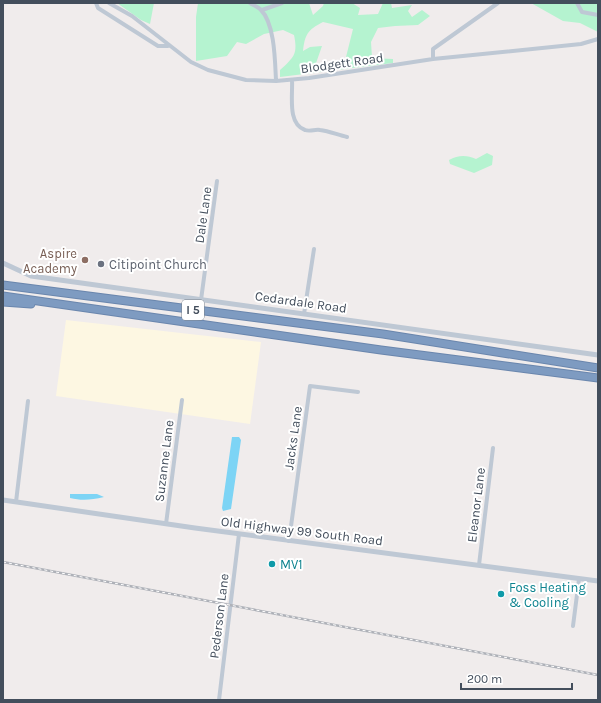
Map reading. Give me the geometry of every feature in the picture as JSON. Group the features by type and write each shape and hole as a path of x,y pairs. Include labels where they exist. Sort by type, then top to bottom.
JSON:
{"highway":[{"name":"I 5","path":"3,283 36,289 382,334 598,368"},
{"name":"I 5","path":"3,296 381,350 598,378"},
{"path":"3,302 99,312 136,314"}],"street":[{"path":"96,3 98,8 158,46 168,46"},
{"name":"Blodgett Road","path":"109,3 132,16 190,62 208,70 246,80 292,80 433,59 580,44 598,39"},
{"path":"250,3 262,10 271,32 274,49 276,81"},
{"path":"262,10 282,3"},
{"path":"433,59 433,49 498,3"},
{"path":"577,3 582,12 598,15"},
{"path":"292,80 293,116 295,123 300,128 307,131 319,130 347,137"},
{"name":"Dale Lane","path":"201,300 217,181"},
{"path":"304,314 314,249"},
{"name":"Cedardale Road","path":"3,263 31,276 598,356"},
{"name":"Jacks Lane","path":"290,541 310,386 358,392"},
{"name":"Suzanne Lane","path":"166,524 182,400"},
{"path":"16,502 28,401"},
{"name":"Eleanor Lane","path":"479,565 493,448"},
{"name":"Old Highway 99 South Road","path":"3,500 290,541 598,581"},
{"name":"Pederson Lane","path":"219,700 239,534"},
{"path":"573,626 579,579"}],"shaded area":[{"path":"66,320 261,342 250,424 56,396"}],"green space":[{"path":"117,3 154,3 150,24 141,20"},
{"path":"198,3 309,3 313,15 323,6 324,3 352,3 360,8 358,15 378,14 383,3 391,3 392,8 412,5 408,11 412,17 422,10 430,16 418,25 378,28 371,42 372,58 393,59 393,63 280,77 280,70 294,55 294,35 283,30 264,34 246,44 237,42 227,56 196,61 196,17","holes":["323,22 353,29 345,61 315,66 322,46 310,47 303,51 306,37 310,30"]},
{"path":"531,3 598,3 598,32 580,23 563,21"},
{"path":"487,153 493,156 492,165 474,173 450,164 449,160 462,156 476,159"}],"water":[{"path":"232,437 239,437 241,440 231,509 223,511 222,508"},
{"path":"70,494 97,494 104,497 79,500 70,498"}],"railway":[{"path":"3,562 598,675"}],"place":[{"name":"Aspire Academy","path":"85,260"},
{"name":"Citipoint Church","path":"101,264"},
{"name":"MV1","path":"272,564"},
{"name":"Foss Heating & Cooling","path":"501,594"}]}
